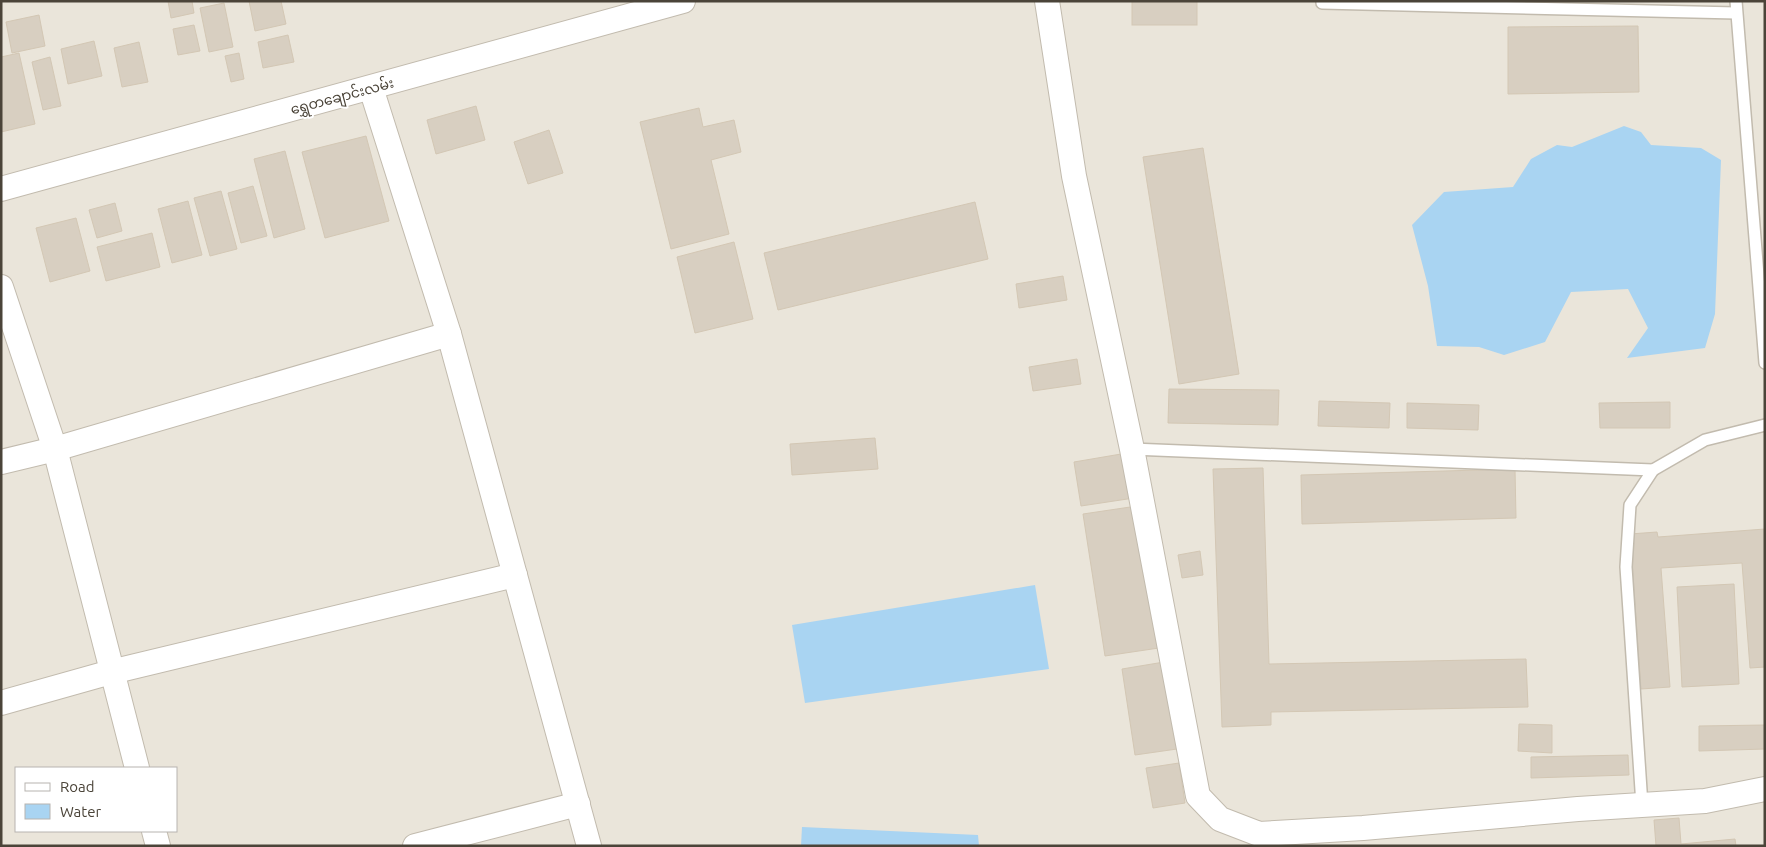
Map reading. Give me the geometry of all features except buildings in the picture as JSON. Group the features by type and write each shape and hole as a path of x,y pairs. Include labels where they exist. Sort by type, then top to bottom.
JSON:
{"street":[{"name":"ရွှေတချောင်းလမ်း","path":"1,189 683,1"},
{"path":"1047,1 1074,176 1132,449 1198,796 1220,819 1259,834 1363,828 1578,809 1705,801 1765,790"},
{"path":"371,88 449,334 589,846"},
{"path":"1,287 55,449 137,767"},
{"path":"1,462 55,449 449,334"},
{"path":"1,703 111,672 515,575"},
{"path":"415,846 578,804"},
{"path":"154,832 158,846"}],"lane":[{"path":"1322,4 1736,7 1765,363"},
{"path":"1642,805 1626,566 1630,505 1653,470 1705,440 1765,425"},
{"path":"1132,449 1653,470"}],"shaded area":[{"path":"1,1 1765,1 1765,846 1,846"}],"water":[{"path":"1624,126 1641,132 1651,145 1701,148 1721,160 1715,314 1705,348 1627,358 1648,328 1628,289 1571,292 1545,342 1504,355 1479,347 1437,346 1428,286 1412,225 1444,192 1513,187 1531,159 1557,145 1572,147"},
{"path":"1035,585 1049,669 805,703 792,625"},
{"path":"802,827 978,835 979,846 801,846"}]}
